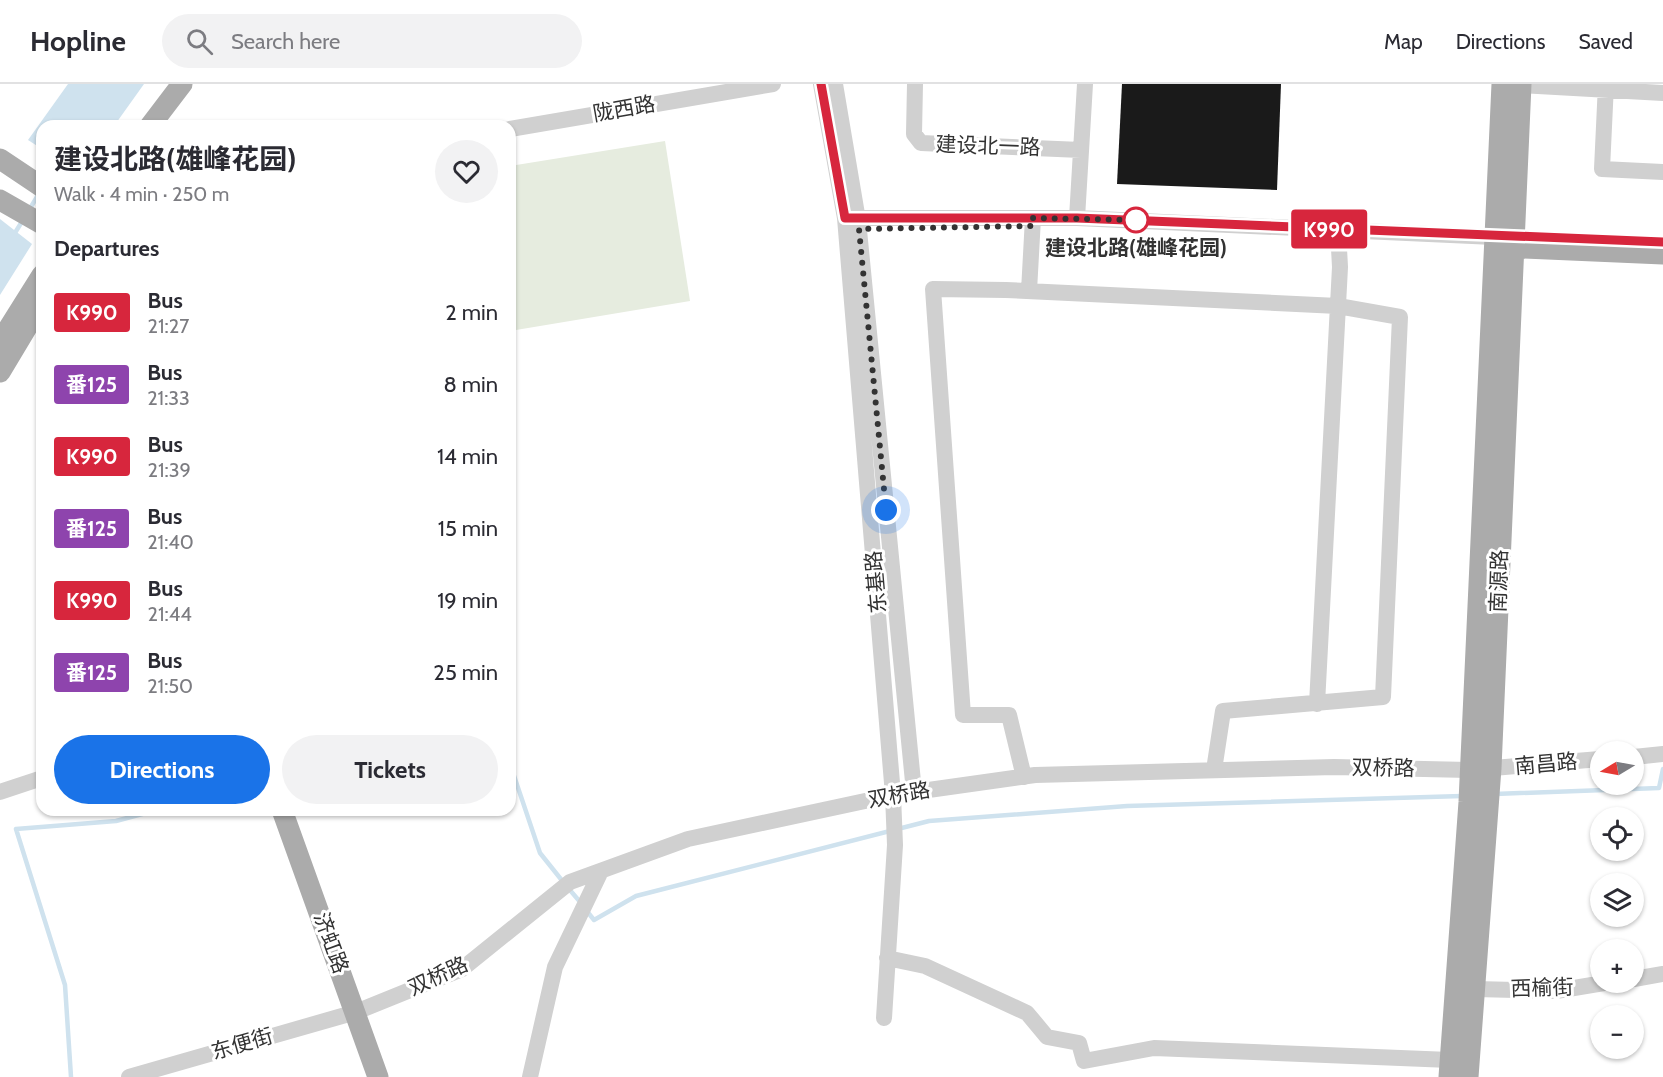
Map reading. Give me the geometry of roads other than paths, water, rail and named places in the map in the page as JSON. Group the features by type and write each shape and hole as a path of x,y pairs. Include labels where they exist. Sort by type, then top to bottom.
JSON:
{"main road":[{"path":"143,120 170,84"},
{"path":"155,120 182,84"},
{"name":"南源路","path":"1449,1069 1469,802 1469,770 1515,84"},
{"path":"0,159 36,183"},
{"path":"0,200 36,221"},
{"path":"1503,242 1663,242"},
{"path":"1503,242 1663,254"},
{"name":"南源路","path":"1468,1077 1491,768 1503,242"},
{"path":"0,342 36,285"},
{"path":"0,372 36,312"},
{"name":"济虹路","path":"284,816 378,1077"}],"street":[{"name":"陇西路","path":"516,128 773,84"},
{"name":"东基路","path":"821,84 852,224 893,795 895,845 884,1018"},
{"name":"东基路","path":"835,84 914,792"},
{"name":"建设北一路","path":"915,84 914,134 921,143 1081,150"},
{"path":"1077,218 1085,84"},
{"path":"1515,84 1606,87 1663,93"},
{"path":"1606,87 1602,169 1663,172"},
{"path":"1033,222 1077,218 1338,235"},
{"path":"1029,291 1033,222"},
{"path":"852,224 1033,222 1503,242"},
{"path":"1317,704 1338,306 1338,235"},
{"path":"1024,777 1010,715 963,715 933,289 1029,291 1338,306 1400,317 1383,697 1223,711 1214,770"},
{"path":"1644,756 1663,754"},
{"name":"南昌路","path":"1491,768 1590,760"},
{"name":"双桥路","path":"356,1012 462,969 570,882 688,839 893,795 1024,777 1334,767 1469,770 1491,768"},
{"path":"0,792 36,780"},
{"path":"530,1077 555,967 601,871"},
{"path":"887,958 925,966 1027,1013 1047,1037 1078,1043 1083,1069 1154,1048 1449,1069"},
{"path":"1644,977 1663,974"},
{"name":"西榆街","path":"1475,989 1556,991 1590,985"},
{"name":"东便街","path":"129,1077 356,1012"}],"water":[{"path":"68,84 144,84 118,120 42,120"},
{"path":"36,129 36,145 28,140"},
{"path":"0,219 32,244 0,295"}],"waterway":[{"path":"29,210 36,199"},
{"path":"13,236 23,220"},
{"path":"1495,794 1659,788 1663,769"},
{"path":"516,782 540,853 564,883"},
{"path":"586,910 594,920 636,896 929,821 1127,806 1462,796"},
{"path":"71,1077 65,985 16,829 116,821 135,816"},
{"path":"569,889 581,903"}],"place":[{"name":"建设北路(雄峰花园)","path":"1136,220"}]}
